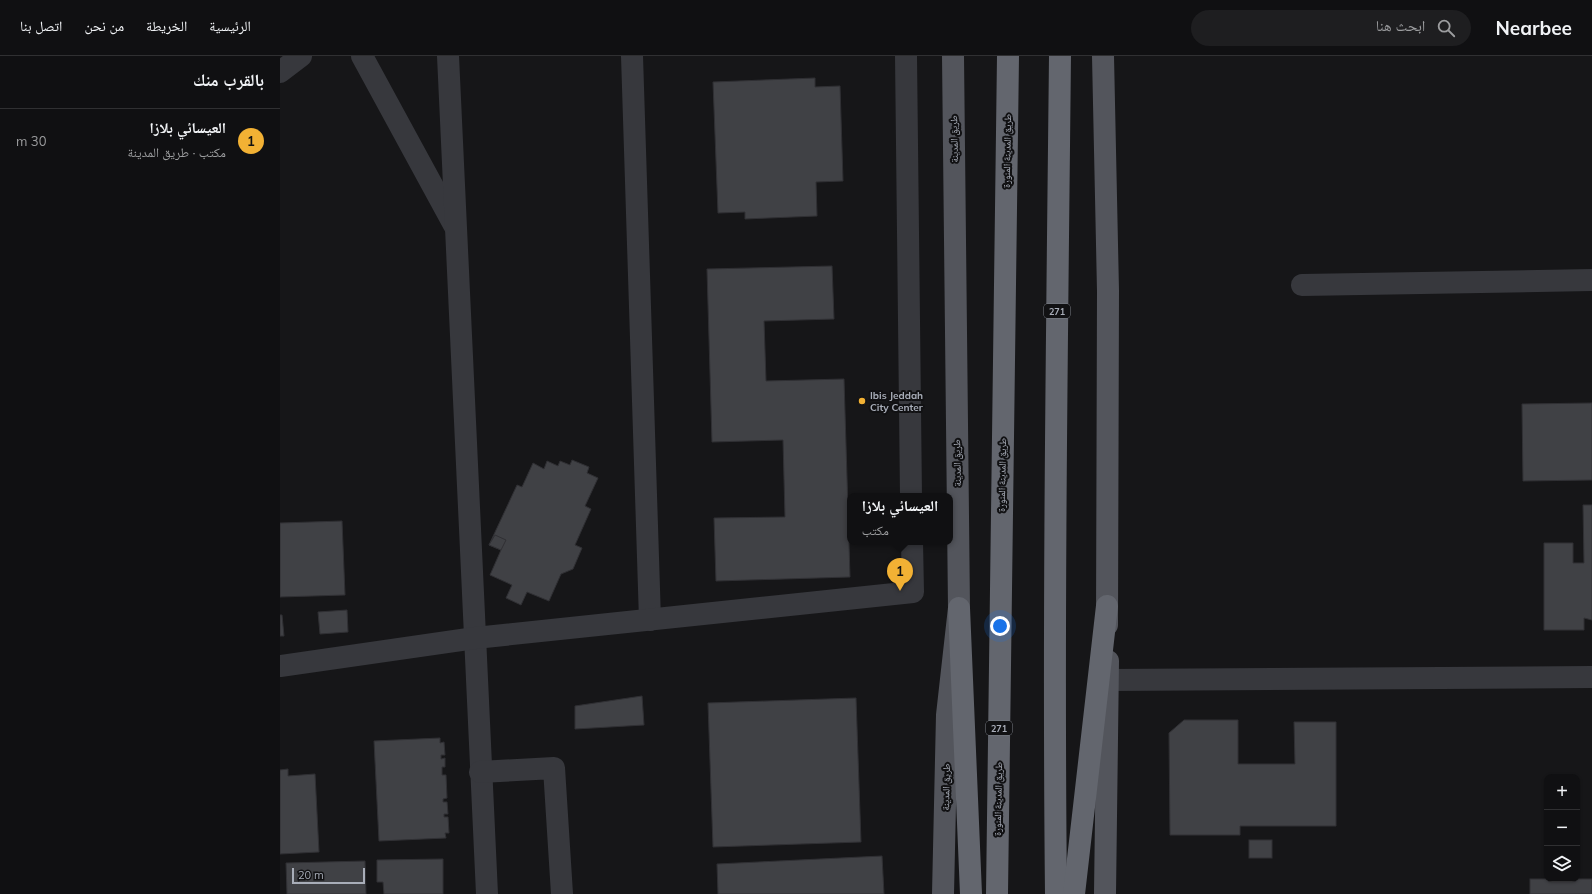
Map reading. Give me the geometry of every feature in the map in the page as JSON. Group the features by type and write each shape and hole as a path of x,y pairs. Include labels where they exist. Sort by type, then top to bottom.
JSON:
{"highway":[{"name":"طريق المدينة المنورة","path":"997,894 1008,56"},
{"name":"271","path":"1056,894 1054,755 1060,56"},
{"path":"1074,894 1107,606"},
{"path":"959,608 971,894"}],"main road":[{"name":"طريق المدينة","path":"943,894 947,715 959,608 953,56"},
{"path":"1103,56 1108,291 1108,680 1105,894"}],"street":[{"path":"280,72 301,56"},
{"path":"362,56 456,229"},
{"path":"448,56 480,772 487,894"},
{"path":"632,56 650,620"},
{"path":"906,56 912,493"},
{"path":"1302,285 1592,280"},
{"path":"280,666 475,638 913,592 912,545"},
{"path":"1108,680 1592,677"},
{"path":"480,772 554,768 562,894"}],"building":[{"path":"815,78 815,87 840,86 843,181 816,182 817,216 745,219 745,212 718,213 713,82"},
{"path":"832,266 834,319 764,321 766,381 844,379 847,493 847,545 849,545 850,577 716,581 714,518 785,517 783,440 712,442 707,269"},
{"path":"1592,403 1592,480 1523,481 1522,404"},
{"path":"572,460 589,467 587,473 598,478 585,506 591,509 575,545 582,548 573,569 561,574 549,601 527,592 521,605 506,598 512,585 490,575 501,550 489,545 517,485 522,487 533,463 544,469 547,461 558,466 560,461 570,465"},
{"path":"1583,505 1592,505 1592,620 1584,618 1584,630 1544,630 1544,543 1573,543 1573,563 1584,563"},
{"path":"342,521 345,595 280,597 280,523"},
{"path":"495,535 506,540 501,550 489,545"},
{"path":"347,610 348,632 320,634 318,612"},
{"path":"280,615 282,615 284,636 280,636"},
{"path":"642,696 644,725 575,729 575,706"},
{"path":"856,698 861,842 713,847 708,703"},
{"path":"1184,720 1238,720 1238,764 1295,764 1294,722 1336,722 1336,826 1240,826 1240,835 1170,835 1169,733"},
{"path":"440,738 440,743 444,742 445,755 441,755 441,759 445,758 445,767 442,767 442,775 446,775 447,798 443,799 443,802 447,802 448,814 444,814 444,817 448,817 449,833 445,833 446,838 379,841 374,741"},
{"path":"288,769 288,776 315,774 319,852 280,854 280,770"},
{"path":"1249,840 1272,840 1272,858 1249,858"},
{"path":"882,856 884,894 718,894 717,864"},
{"path":"443,859 443,894 384,894 383,882 377,882 377,860"},
{"path":"365,861 366,894 287,894 286,863"},
{"path":"1530,879 1544,879 1544,882 1580,882 1580,879 1592,879 1592,894 1530,894"}],"place":[{"name":"Ibis Jeddah City Center","path":"862,401"},
{"name":"العيسائي بلازا","path":"900,591"}]}
